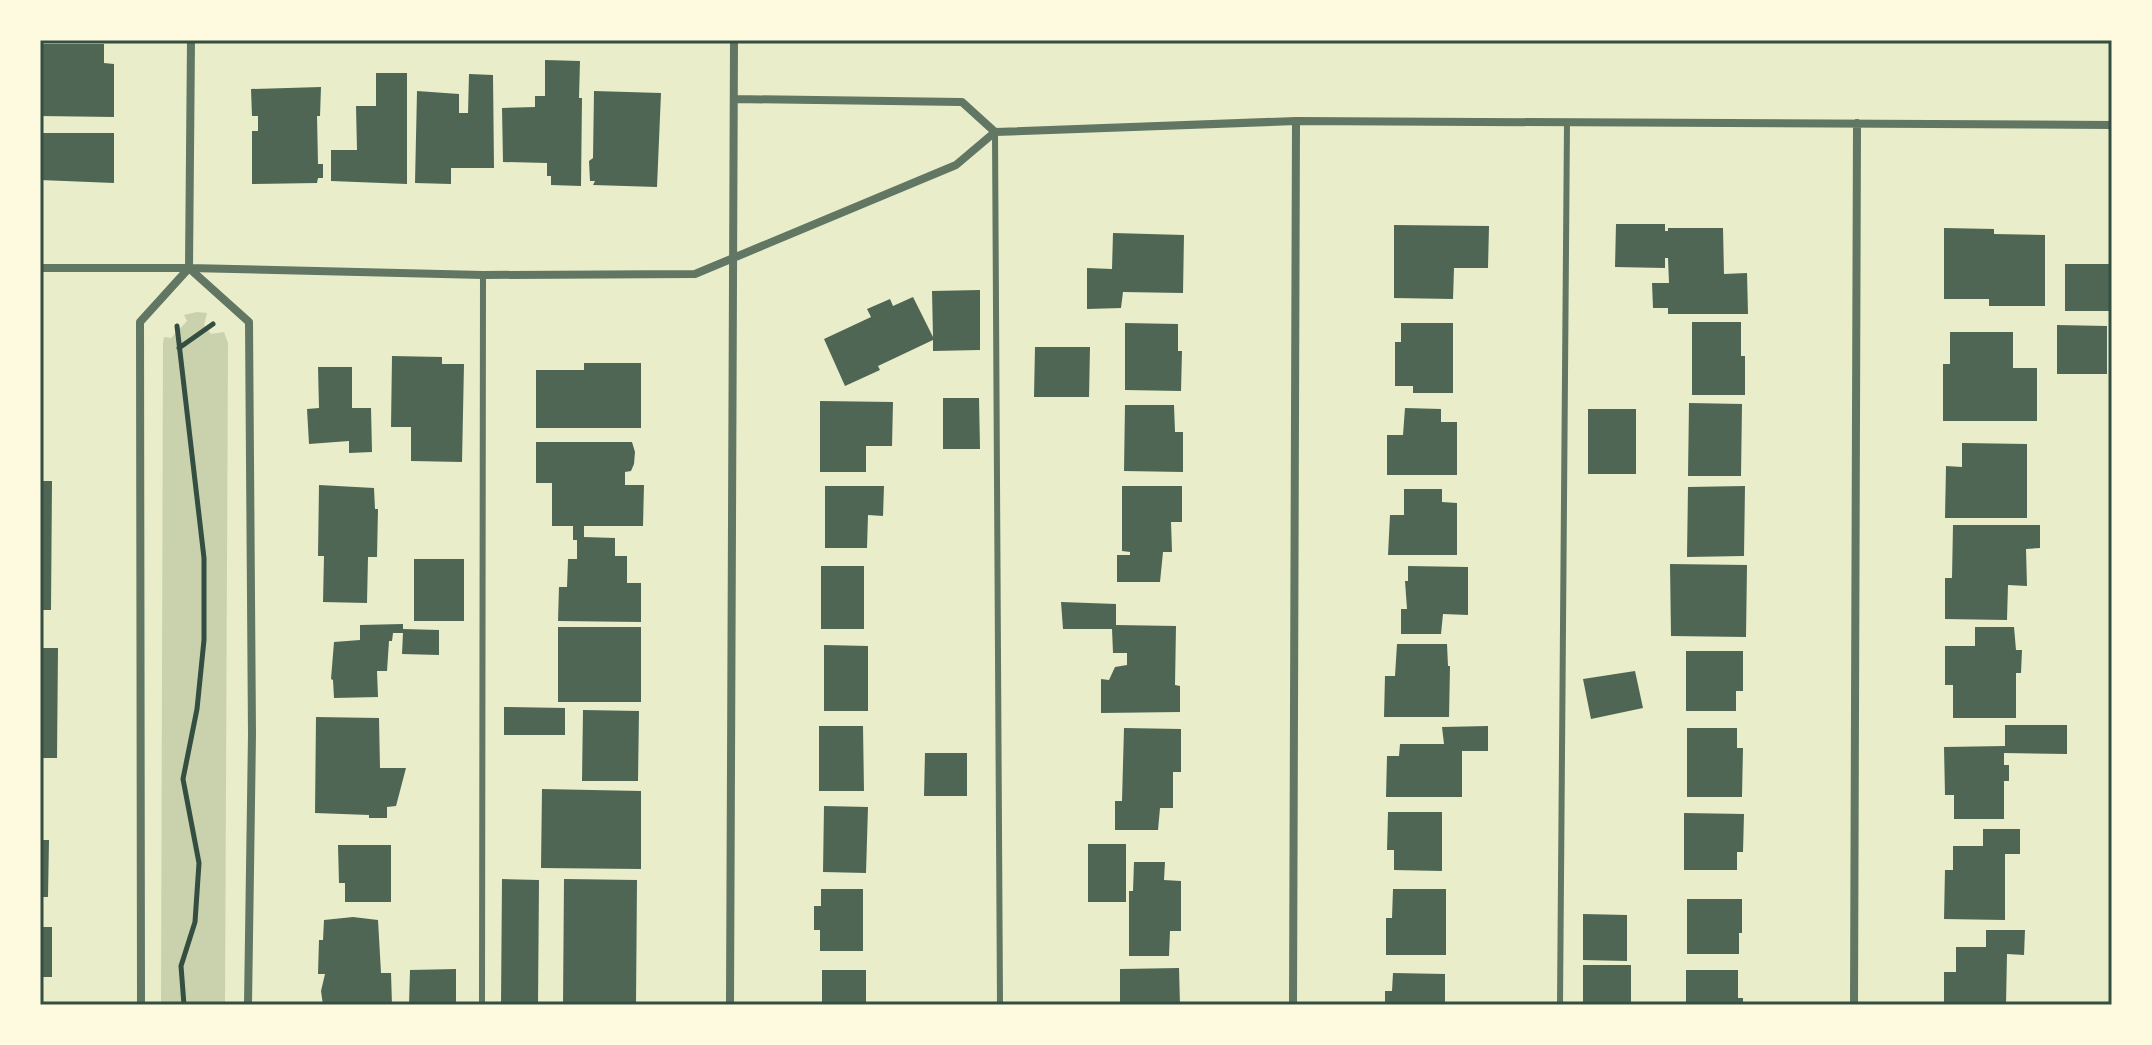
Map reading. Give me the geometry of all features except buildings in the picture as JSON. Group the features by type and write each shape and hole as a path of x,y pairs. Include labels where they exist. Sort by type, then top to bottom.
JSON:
{"street":[{"path":"141,1005 140,322 189,268 191,40"},
{"path":"730,1005 734,40"},
{"path":"734,99 962,102 995,132"},
{"path":"40,268 483,275 695,274 956,165 995,132 1296,121 2112,125"},
{"path":"1293,1005 1296,121"},
{"path":"1854,1005 1857,123"},
{"path":"189,268 249,322 252,734 248,1005"}],"lane":[{"path":"1560,1005 1567,122"},
{"path":"995,132 1000,1005"},
{"path":"482,1005 483,275"}],"path":[{"path":"179,348 213,324"},
{"path":"177,326 204,558 204,640 197,709 183,779 199,863 195,922 181,966 184,1005"}],"green space":[{"path":"207,313 204,325 211,334 224,332 228,343 225,1005 161,1005 163,344 164,337 171,338 187,321 184,315"}]}
